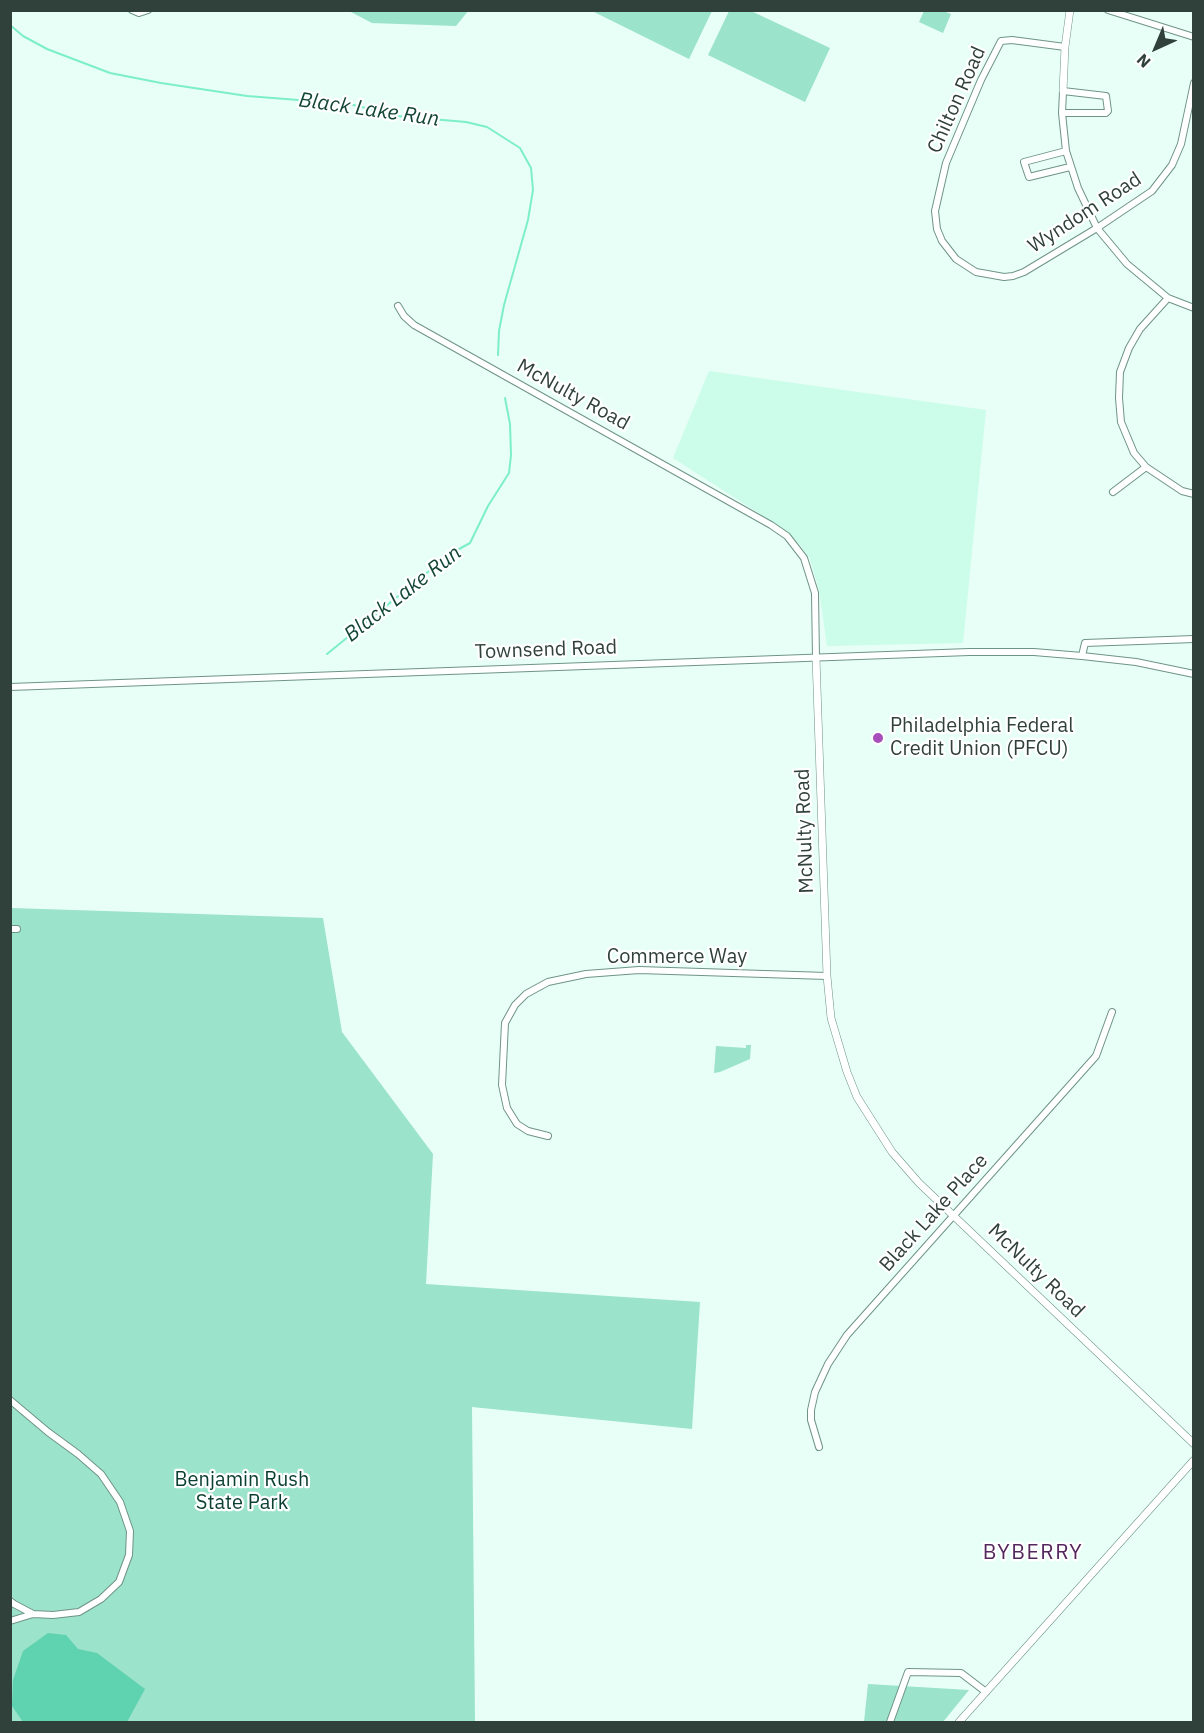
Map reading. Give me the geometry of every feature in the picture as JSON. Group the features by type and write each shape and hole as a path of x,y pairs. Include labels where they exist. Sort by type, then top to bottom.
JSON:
{"street":[{"path":"132,10 140,13 148,10"},
{"path":"1070,10 1065,47 1062,112 1066,151 1078,188 1097,228 1127,264 1167,298 1194,308"},
{"path":"1108,10 1194,37"},
{"name":"Chilton Road","path":"940,236 935,211 946,163 981,80 1001,41 1012,40 1065,47"},
{"name":"Wyndom Road","path":"940,236 956,259 976,272 1004,277 1024,272 1097,228 1152,191 1165,177 1181,144 1194,83"},
{"path":"1062,112 1107,113 1108,111 1106,96 1063,91"},
{"path":"1066,151 1024,162 1029,177 1070,167"},
{"path":"1167,298 1140,329 1129,348 1120,372 1121,422 1134,453 1146,467 1182,491 1194,494"},
{"name":"McNulty Road","path":"398,306 404,316 414,325 771,525 787,536 804,558 815,593 827,976 831,1018 857,1097 892,1152 919,1183 1194,1444"},
{"path":"1113,492 1146,467"},
{"path":"1082,656 1085,642 1194,639"},
{"name":"Townsend Road","path":"10,687 969,652 1034,652 1082,656 1136,662 1194,674"},
{"name":"Commerce Way","path":"548,1136 528,1131 517,1124 507,1108 502,1085 505,1023 515,1005 526,994 548,982 586,974 639,970 827,976"},
{"name":"Black Lake Place","path":"819,1447 811,1420 814,1392 828,1364 847,1335 1096,1056 1112,1012"},
{"path":"10,1400 101,1474 120,1502 130,1531 129,1555 119,1582 101,1599 79,1612 53,1615 33,1614 10,1621"},
{"path":"959,1722 1194,1460"},
{"path":"10,1601 33,1614"},
{"path":"890,1722 908,1672 961,1673 986,1692"}],"shaded area":[{"path":"709,371 986,410 963,643 827,646 819,590 810,559 800,545 774,523 673,458"}],"green space":[{"path":"349,11 468,11 456,26 372,23"},
{"path":"592,11 712,11 689,59"},
{"path":"729,11 751,11 830,48 805,102 708,55"},
{"path":"924,11 943,11 951,14 943,33 919,22"},
{"name":"Benjamin Rush State Park","path":"11,908 323,918 342,1032 433,1154 426,1284 700,1302 692,1429 472,1407 475,1722 11,1722"},
{"path":"746,1045 751,1045 750,1059 714,1073 716,1046 746,1048"},
{"path":"48,1633 66,1635 78,1649 97,1653 145,1689 127,1722 23,1722 12,1706 13,1680 23,1651"},
{"path":"868,1684 969,1690 943,1722 864,1722"}],"waterway":[{"name":"Black Lake Run","path":"10,25 23,36 47,49 110,73 247,96 350,104 397,116 466,122 487,127 520,148 531,168 533,190 528,220 504,305 499,331 498,355"},
{"name":"Black Lake Run","path":"327,654 450,554 470,543 488,506 509,473 510,424 505,398"}],"place":[{"name":"Philadelphia Federal Credit Union (PFCU)","path":"878,738"}],"district":[{"name":"BYBERRY","path":"1033,1553"}]}
